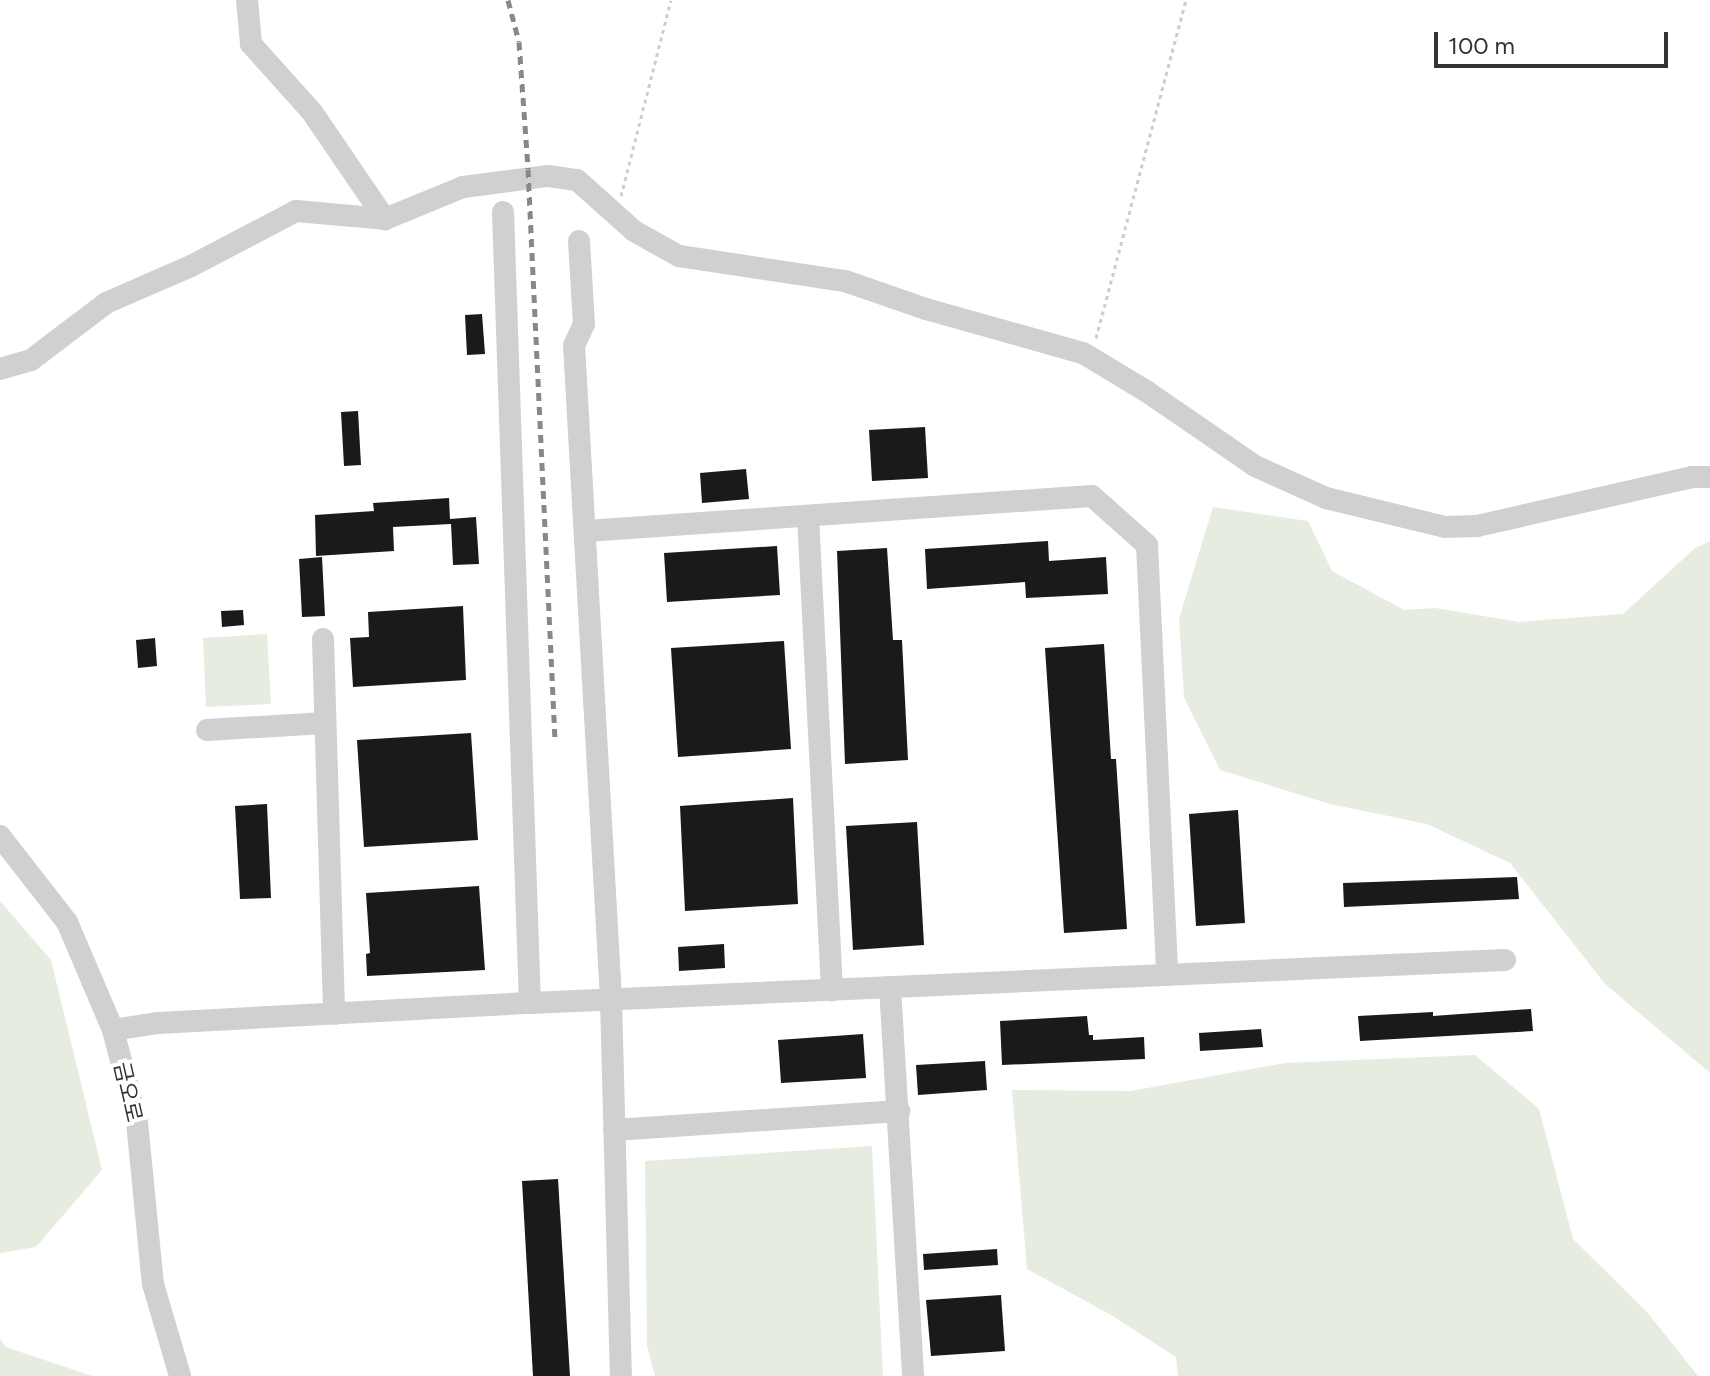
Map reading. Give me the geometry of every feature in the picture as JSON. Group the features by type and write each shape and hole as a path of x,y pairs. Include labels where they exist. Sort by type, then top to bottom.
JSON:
{"street":[{"path":"247,0 251,44 312,112 385,219"},
{"path":"0,369 31,360 106,303 191,266 296,211 385,219 463,187 548,176 577,180 634,231 679,256 845,281 888,298 1083,353 1146,391 1255,466 1326,498 1445,527 1477,526 1678,480 1710,477"},
{"path":"503,212 530,1003"},
{"path":"579,241 584,324 574,345 611,999 621,1376"},
{"path":"586,531 1092,496 1147,545 1167,975"},
{"path":"808,516 832,990"},
{"path":"323,639 334,1014"},
{"path":"207,730 325,723"},
{"name":"금오로","path":"0,836 67,922 113,1030 137,1122 153,1284 180,1376"},
{"path":"113,1030 158,1023 530,1003 1505,960"},
{"path":"890,987 913,1376"},
{"path":"614,1130 899,1111"}],"path":[{"path":"616,215 671,0"},
{"path":"1083,353 1096,337 1186,0"}],"shaded area":[{"path":"1213,507 1308,521 1332,571 1404,610 1435,608 1519,622 1623,614 1695,548 1710,541 1710,1073 1605,984 1510,863 1427,824 1330,804 1220,770 1184,697 1179,619"},
{"path":"267,634 271,704 206,707 203,638"},
{"path":"0,901 51,960 102,1170 36,1247 0,1253"},
{"path":"1475,1055 1539,1109 1573,1239 1647,1312 1698,1376 1178,1376 1176,1357 1111,1315 1027,1269 1012,1090 1131,1091 1285,1063"},
{"path":"872,1146 883,1376 655,1376 647,1346 645,1161"},
{"path":"0,1339 6,1347 92,1376 0,1376"}],"building":[{"path":"482,314 485,354 467,355 465,315"},
{"path":"358,411 361,465 344,466 341,412"},
{"path":"925,427 928,478 872,481 869,430"},
{"path":"746,469 749,499 702,503 700,473"},
{"path":"449,498 450,519 476,517 479,564 453,565 451,524 393,527 394,551 316,556 315,515 374,511 373,503"},
{"path":"1048,541 1049,561 1106,557 1108,594 1026,598 1025,582 927,589 925,549"},
{"path":"777,546 780,595 667,602 664,553"},
{"path":"887,548 893,640 902,640 908,760 845,764 837,551"},
{"path":"322,557 325,616 302,617 299,559"},
{"path":"463,606 466,680 353,687 350,638 369,637 368,612"},
{"path":"243,610 244,625 222,627 221,611"},
{"path":"155,638 157,666 138,668 136,640"},
{"path":"784,641 791,749 678,757 671,648"},
{"path":"1104,644 1111,759 1116,759 1127,929 1064,933 1045,648"},
{"path":"471,733 478,840 364,847 357,740"},
{"path":"793,798 798,904 685,911 680,806"},
{"path":"267,804 271,898 240,899 235,806"},
{"path":"1238,810 1245,923 1196,926 1189,814"},
{"path":"917,822 924,945 853,950 846,826"},
{"path":"1517,877 1519,899 1344,907 1343,883"},
{"path":"479,886 485,970 367,976 366,954 370,953 366,893"},
{"path":"724,944 725,968 679,971 678,947"},
{"path":"1531,1009 1533,1031 1360,1041 1358,1016 1433,1012 1433,1016"},
{"path":"1087,1016 1089,1035 1093,1035 1093,1040 1144,1037 1145,1059 1002,1065 1000,1021"},
{"path":"1261,1029 1263,1047 1200,1051 1199,1033"},
{"path":"863,1034 866,1078 781,1083 778,1040"},
{"path":"985,1061 987,1090 918,1095 916,1065"},
{"path":"558,1179 570,1376 533,1376 522,1181"},
{"path":"997,1249 998,1265 924,1270 923,1254"},
{"path":"1001,1295 1005,1351 931,1356 926,1300"}],"railway":[{"path":"508,0 519,42 528,169 555,739"}]}
